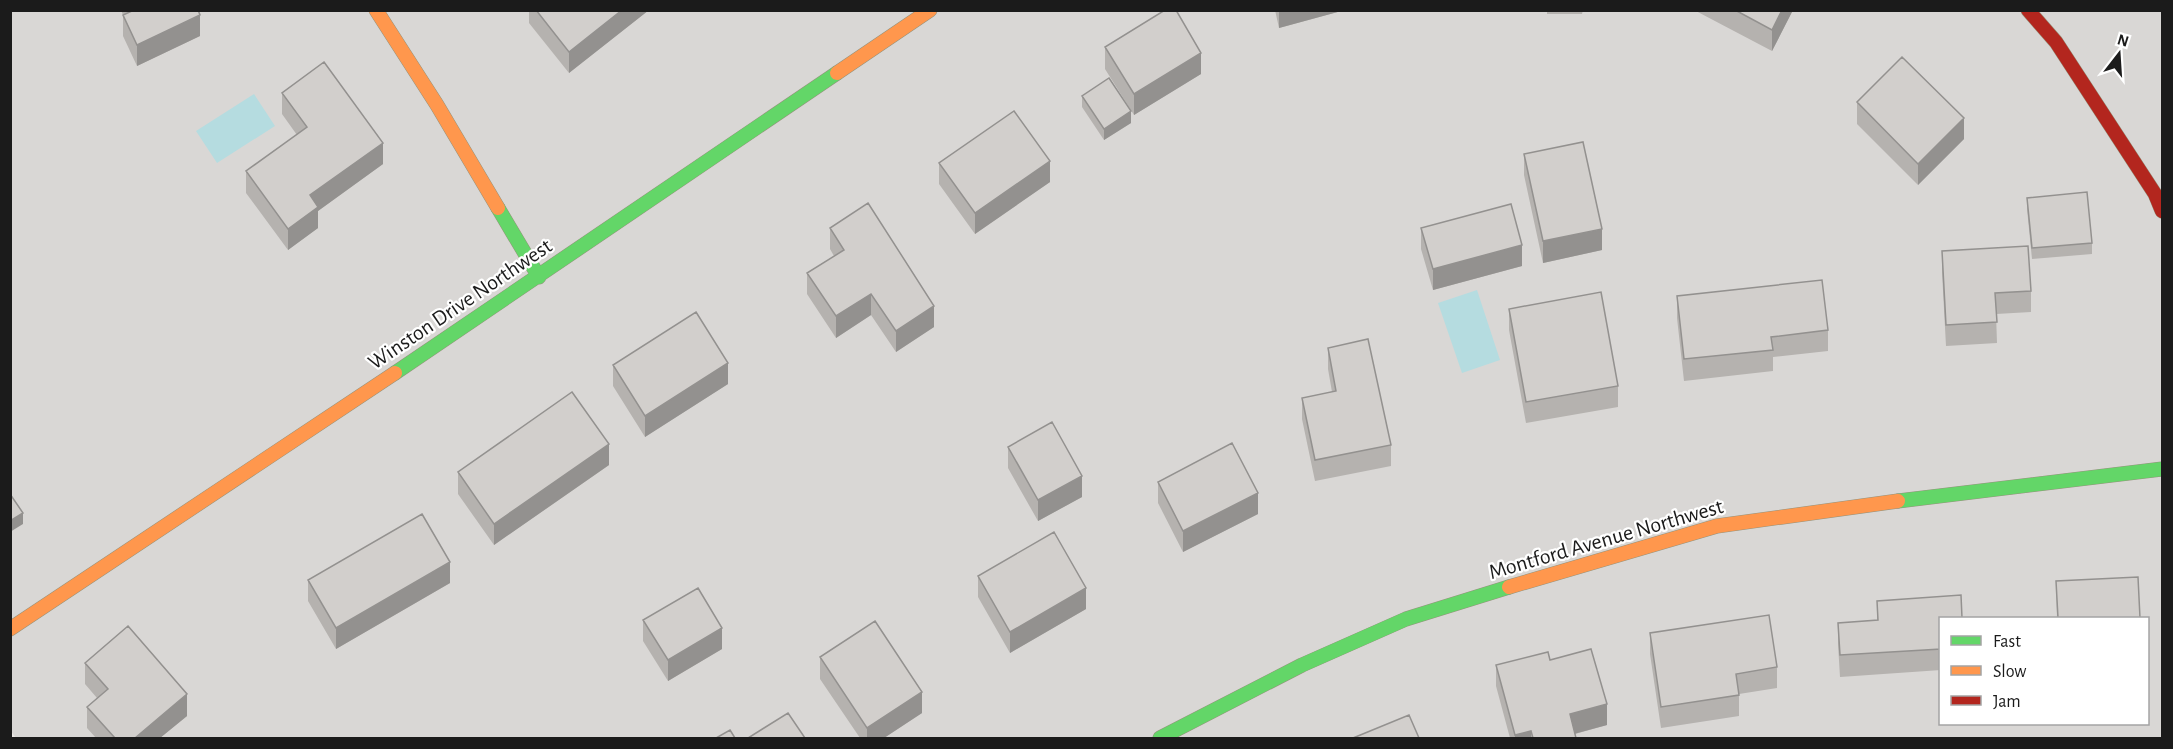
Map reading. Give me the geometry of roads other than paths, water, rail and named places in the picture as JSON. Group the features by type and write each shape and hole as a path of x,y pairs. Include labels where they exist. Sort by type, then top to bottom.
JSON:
{"street":[{"path":"376,10 438,105 540,277"},
{"name":"Winston Drive Northwest","path":"10,629 540,277 930,10"},
{"path":"2028,10 2056,42 2155,194 2163,211"},
{"name":"Montford Avenue Northwest","path":"1160,738 1302,665 1406,619 1717,526 1924,497 2163,469"}],"water":[{"path":"254,94 275,126 217,163 196,131"},
{"path":"1477,290 1500,360 1462,373 1438,303"}]}
